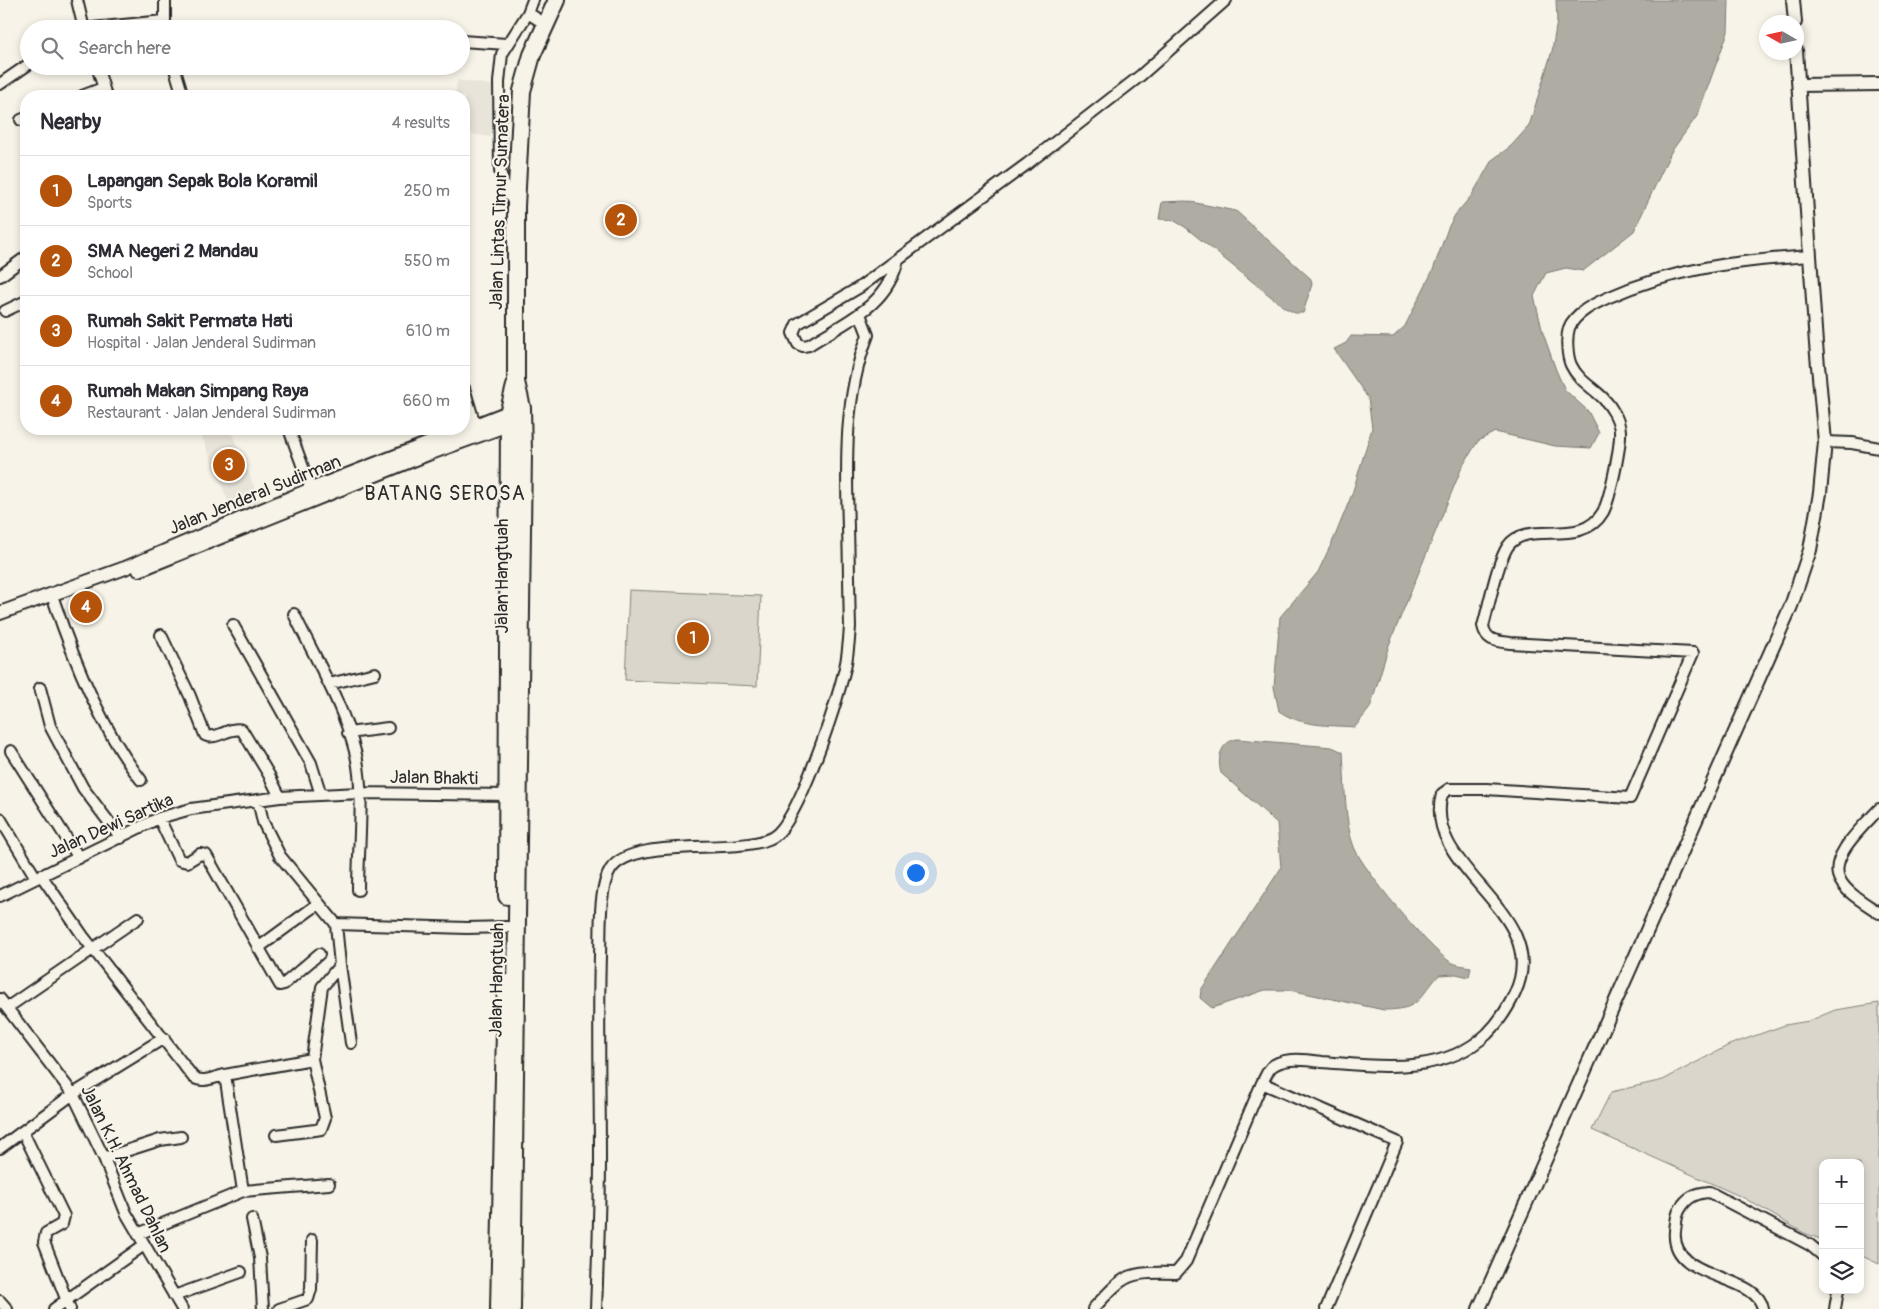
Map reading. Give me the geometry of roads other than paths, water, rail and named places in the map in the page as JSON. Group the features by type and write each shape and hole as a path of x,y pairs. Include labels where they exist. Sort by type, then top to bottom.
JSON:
{"highway":[{"name":"Jalan Lintas Timur Sumatera","path":"516,382 516,206 522,91 532,55 557,0"},
{"name":"Jalan Hangtuah","path":"512,1309 516,382"},
{"name":"Jalan Hangtuah","path":"499,1309 509,795 515,685"}],"street":[{"path":"77,0 81,20"},
{"path":"165,0 165,20"},
{"path":"516,206 504,185 500,171 499,82 502,54 534,0"},
{"path":"898,259 895,272 883,294 860,314 809,345 803,346 798,344 794,339 794,328 797,324 860,287 1092,114 1140,76 1226,0"},
{"path":"1793,0 1794,15"},
{"path":"528,13 545,24"},
{"path":"470,42 507,44"},
{"path":"1479,1309 1791,606 1812,540 1820,493 1825,442 1797,60"},
{"path":"0,84 20,70"},
{"path":"100,75 104,90"},
{"path":"177,75 181,90"},
{"path":"1799,85 1879,84"},
{"path":"1093,1309 1113,1287 1131,1274 1176,1273 1186,1261 1262,1083 1272,1066 1281,1062 1302,1060 1393,1066 1436,1062 1466,1051 1478,1042 1492,1029 1509,1006 1520,982 1523,965 1520,941 1506,919 1472,877 1446,837 1439,804 1442,794 1449,789 1478,788 1630,798 1693,654 1510,643 1492,640 1485,634 1483,626 1508,546 1519,536 1530,533 1550,534 1577,531 1591,523 1602,512 1612,484 1620,430 1614,412 1603,398 1586,386 1572,365 1567,344 1569,327 1579,315 1592,306 1661,276 1716,265 1810,256"},
{"path":"0,276 20,261"},
{"path":"5,311 20,304"},
{"path":"596,1309 600,1232 598,1054 600,954 607,876 613,866 623,859 634,855 674,847 738,844 767,840 782,829 802,794 838,691 848,648 850,627 846,473 850,416 856,370 868,335 860,314"},
{"path":"470,408 475,425"},
{"name":"Jalan Jenderal Sudirman","path":"470,427 516,415"},
{"name":"Jalan Jenderal Sudirman","path":"470,433 516,415"},
{"path":"291,435 311,489"},
{"name":"Jalan Jenderal Sudirman","path":"0,622 177,556 452,435"},
{"name":"Jalan Jenderal Sudirman","path":"0,613 125,568 311,489 355,478 465,435"},
{"path":"1825,442 1852,443 1879,448"},
{"path":"54,601 76,664 120,751 141,780"},
{"path":"294,614 329,684 356,756 359,793 358,890"},
{"path":"233,625 311,763 322,795"},
{"path":"161,635 190,696 205,735 212,737 231,730 242,730 269,774 280,797"},
{"path":"329,684 375,674"},
{"path":"40,688 50,726 83,788 121,838"},
{"path":"348,733 388,728"},
{"path":"11,751 79,858"},
{"name":"Jalan Dewi Sartika","path":"0,896 159,818 191,809 280,797 359,793"},
{"name":"Jalan Bhakti","path":"359,793 509,795"},
{"path":"258,800 262,822 276,850 296,879 336,924 351,1042"},
{"path":"1879,809 1843,850 1838,860 1837,871 1840,880 1848,890 1879,913"},
{"path":"0,818 38,876 195,1079 205,1080 312,1059"},
{"path":"159,818 180,860 187,862 200,854 206,855 279,984 282,985 319,954"},
{"path":"258,948 318,904"},
{"path":"8,1007 138,918"},
{"path":"336,924 467,928 507,927"},
{"path":"276,1135 315,1130 321,1128 324,1124 325,1118 312,1059 322,987 340,965"},
{"name":"Jalan K.H. Ahmad Dahlan","path":"0,999 73,1094 104,1158 126,1213 182,1309"},
{"path":"0,1148 73,1094 164,1038"},
{"path":"225,1075 243,1191"},
{"path":"1262,1083 1397,1142 1326,1309"},
{"path":"23,1132 64,1216 62,1224 46,1232 44,1242 68,1305"},
{"path":"104,1158 160,1140 180,1137"},
{"path":"138,1234 243,1191 329,1184"},
{"path":"1763,1309 1755,1293 1698,1268 1678,1252 1674,1238 1676,1221 1680,1210 1690,1198 1698,1193 1709,1192 1810,1245 1819,1253"},
{"path":"252,1219 260,1258 263,1309"},
{"path":"279,1309 308,1298 311,1289 312,1240"},
{"path":"54,1309 68,1305 144,1245"},
{"path":"174,1296 242,1272"},
{"path":"1835,1309 1837,1294"},
{"path":"0,1300 7,1309"}],"place":[{"name":"SMA Negeri 2 Mandau","path":"621,220"},
{"name":"Rumah Sakit Permata Hati","path":"229,465"},
{"name":"Rumah Makan Simpang Raya","path":"86,607"},
{"name":"Lapangan Sepak Bola Koramil","path":"693,638"}],"district":[{"name":"BATANG SEROSA","path":"445,493"}]}
